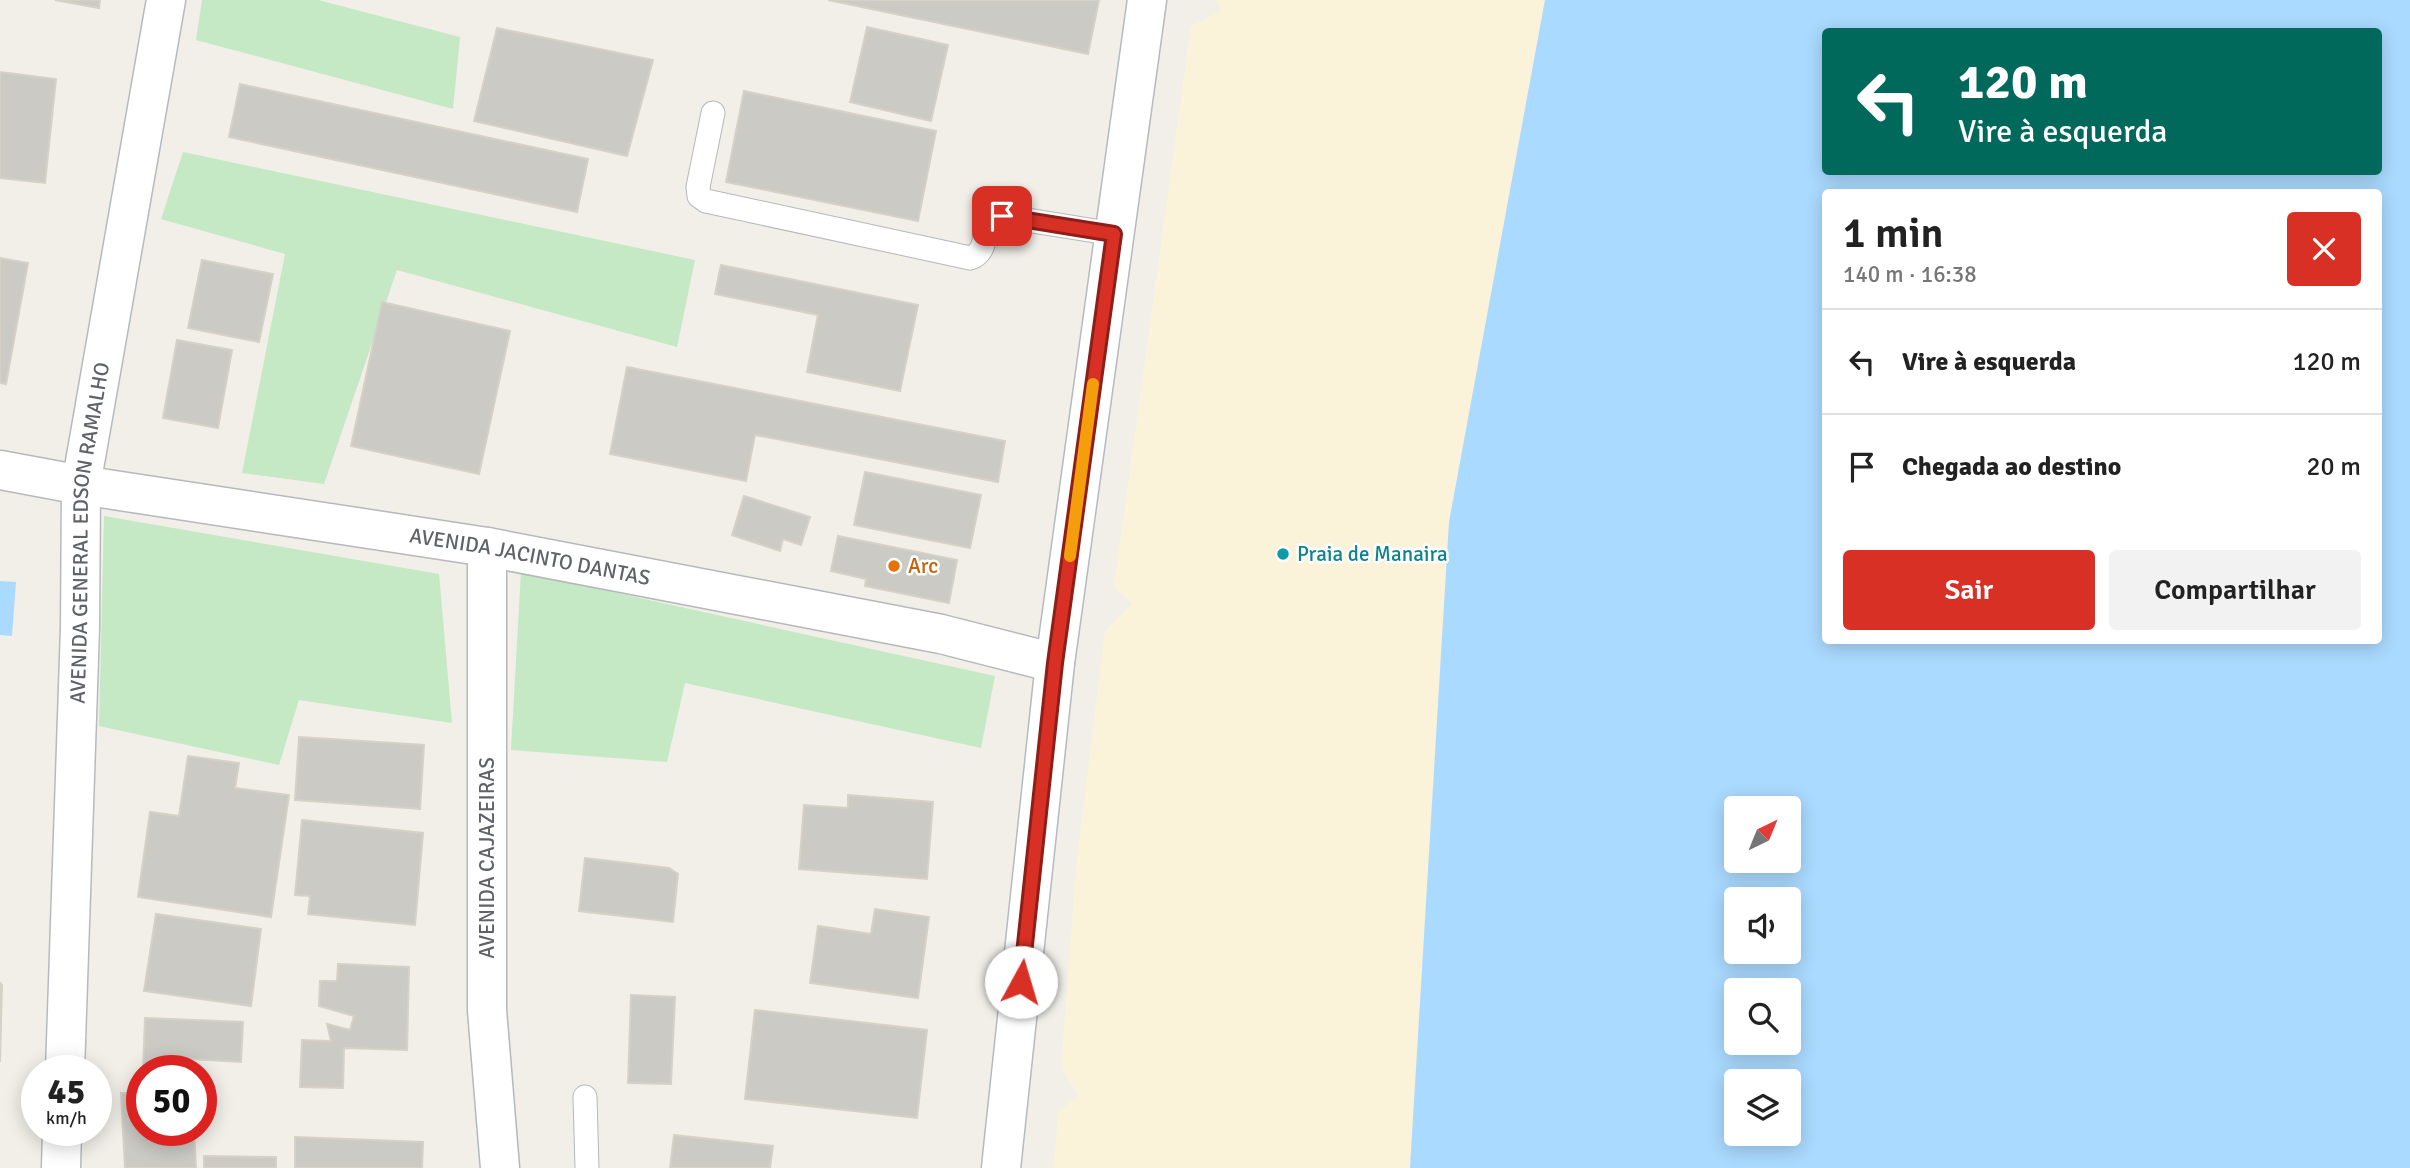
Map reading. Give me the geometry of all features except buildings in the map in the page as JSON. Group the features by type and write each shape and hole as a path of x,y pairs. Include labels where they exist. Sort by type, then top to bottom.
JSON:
{"main road":[{"name":"AVENIDA GENERAL EDSON RAMALHO","path":"66,1055 80,628 81,485 166,0"},
{"path":"1001,1168 1055,663 1147,0"},
{"name":"AVENIDA JACINTO DANTAS","path":"0,470 81,485 487,547 941,634 1055,663"},
{"name":"AVENIDA CAJAZEIRAS","path":"487,547 486,1010 500,1168"},
{"path":"61,1168 62,1146"}],"lane":[{"path":"713,113 698,187 699,196 706,201 970,258 977,256 983,248 987,225 994,218 1002,216 1114,234"},
{"path":"585,1097 587,1168"}],"green space":[{"path":"202,0 318,0 460,37 453,109 196,40"},
{"path":"183,152 695,260 677,347 397,270 324,484 242,473 285,254 161,219"},
{"path":"104,516 439,574 452,723 299,700 279,765 99,726"},
{"path":"521,572 995,676 981,748 685,683 667,762 511,750"}],"sand":[{"name":"Praia de Manaira","path":"1216,0 1545,0 1449,522 1410,1168 1054,1168 1058,1112 1079,1095 1061,1068 1077,857 1105,632 1132,603 1114,587 1191,26 1221,11"}],"water":[{"path":"1545,0 2410,0 2410,1168 1410,1168 1449,522"},
{"path":"0,581 16,582 12,636 0,635"}],"slow traffic":[{"path":"1070,556 1093,384"}],"place":[{"name":"Praia de Manaira","path":"1283,554"},
{"name":"Arc","path":"894,566"}],"route":[{"path":"1002,216 1114,234 1055,663 1021,982"}]}
